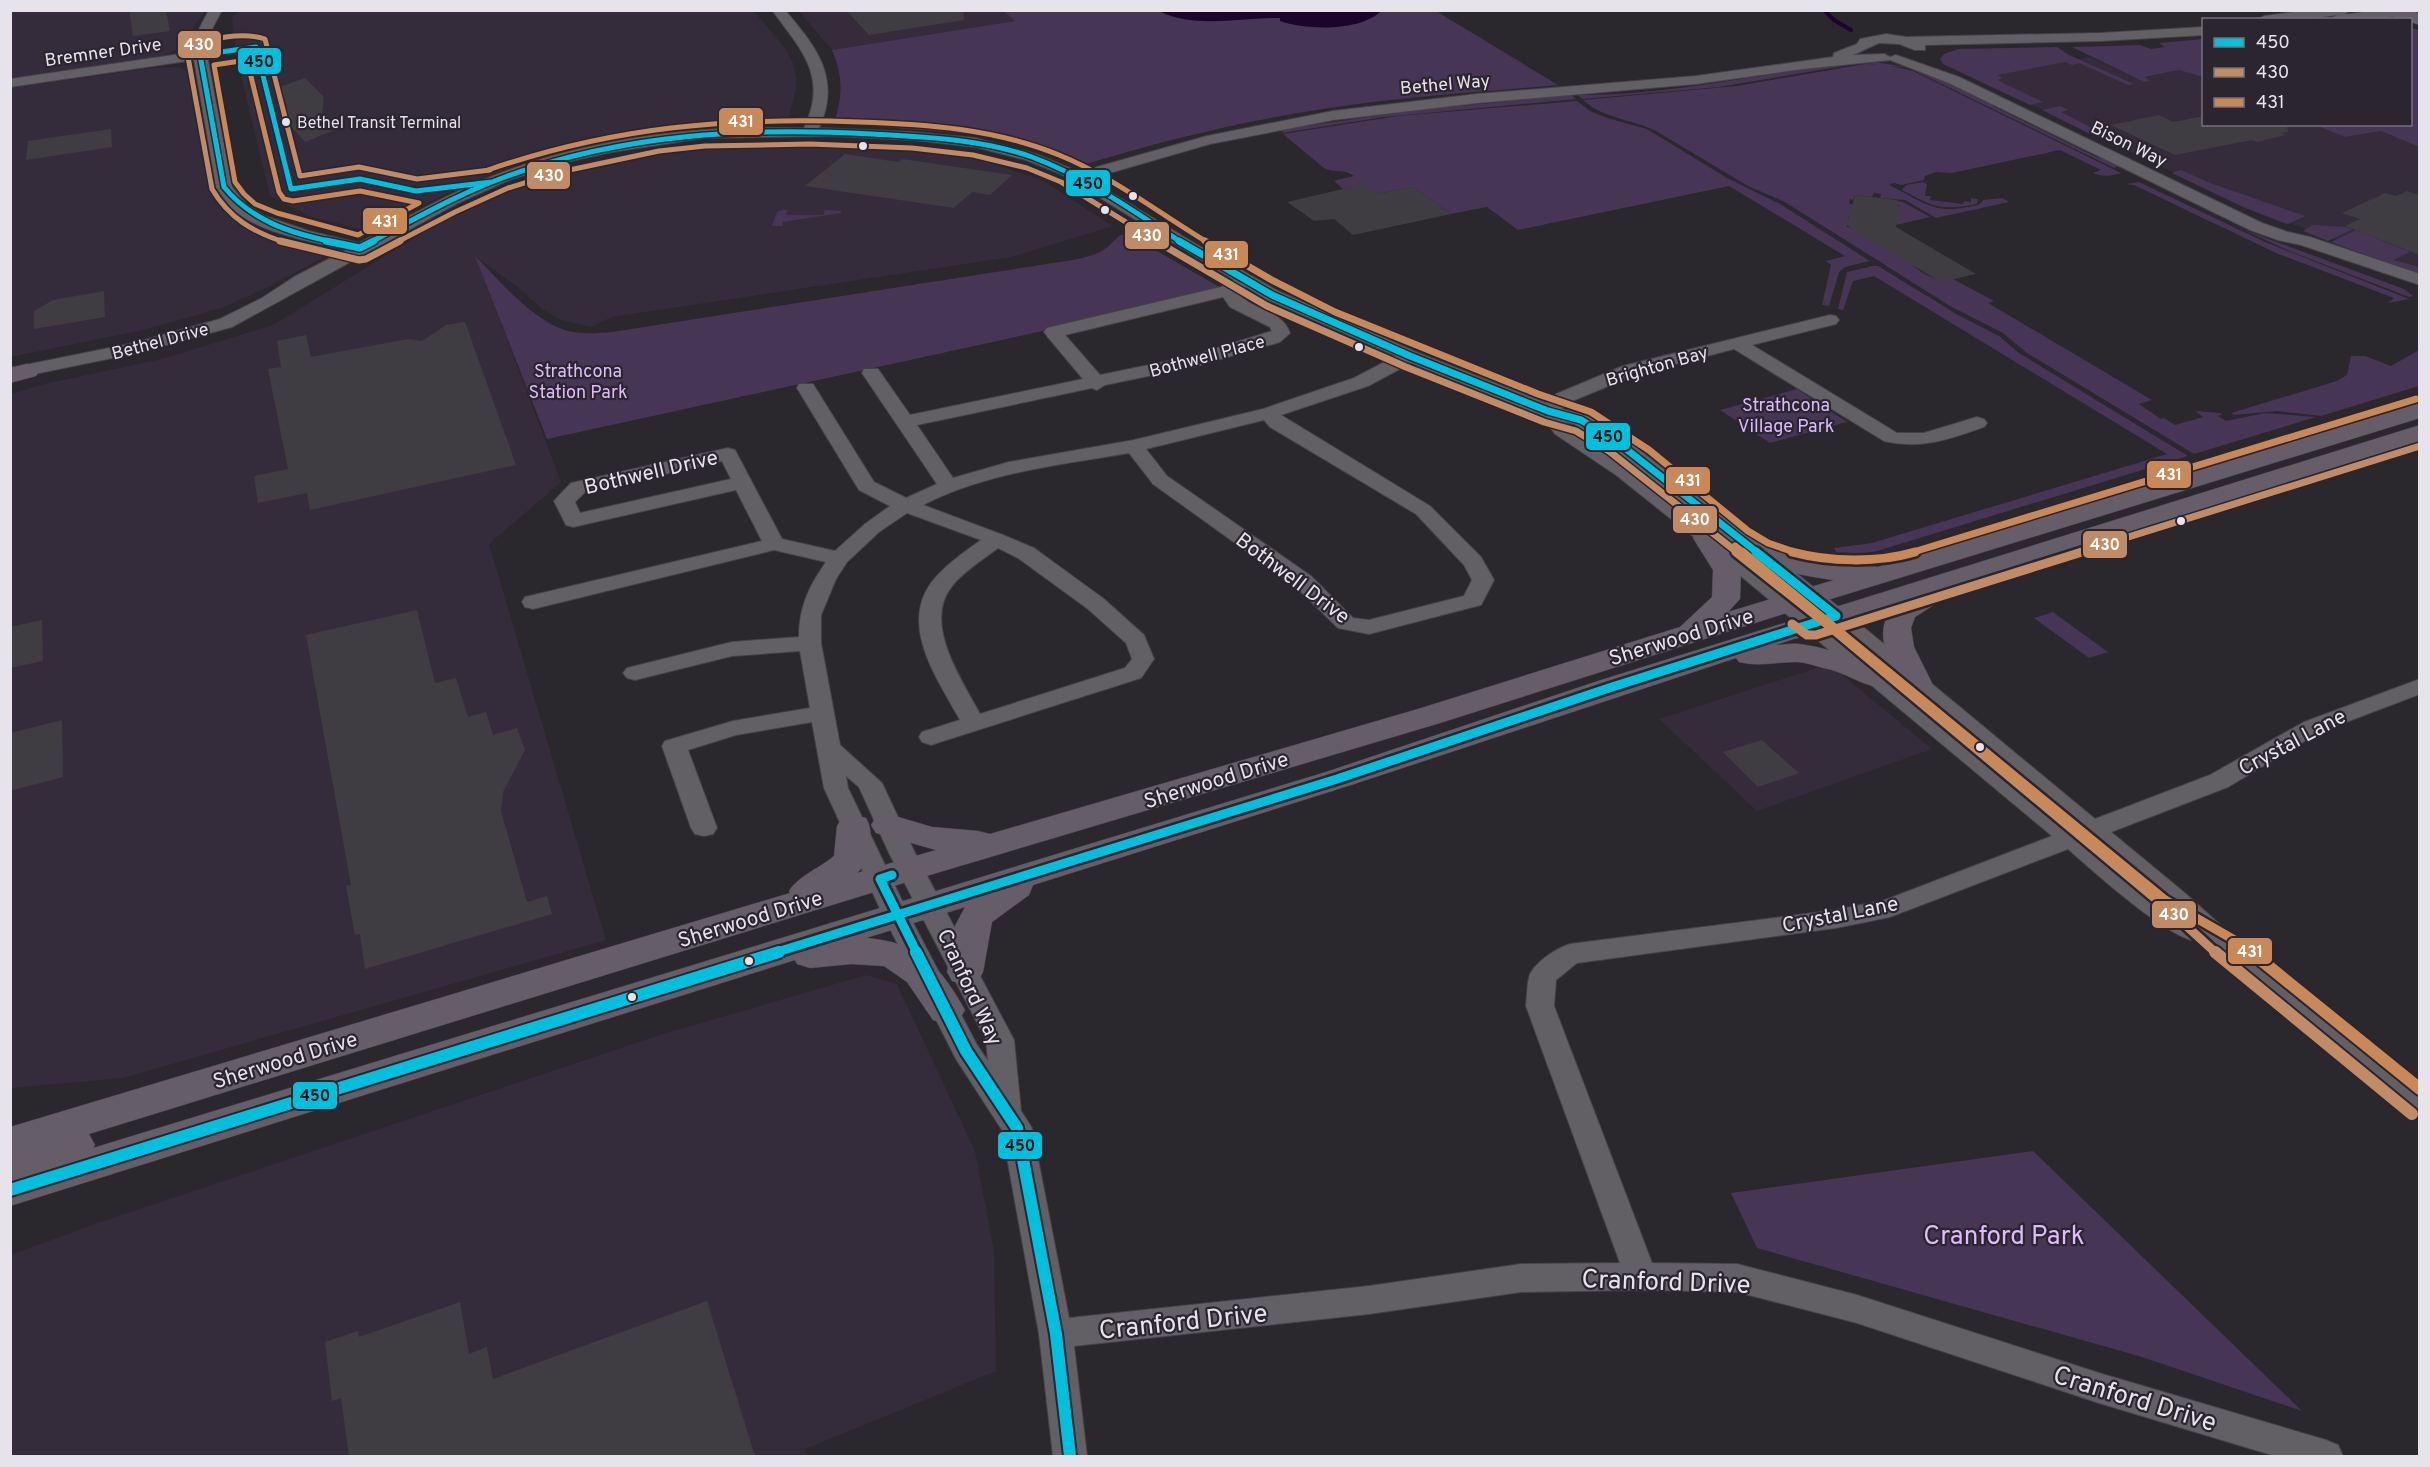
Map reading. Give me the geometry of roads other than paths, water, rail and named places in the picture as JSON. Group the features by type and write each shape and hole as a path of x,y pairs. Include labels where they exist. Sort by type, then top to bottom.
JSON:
{"main road":[{"path":"2404,11 2420,12"},
{"path":"2404,11 2420,20"},
{"name":"Sherwood Drive","path":"1812,610 1911,566 2420,410"},
{"name":"Sherwood Drive","path":"10,1190 750,961 904,892 1076,822 1339,743 1688,649 1812,610 1945,583 2420,433"},
{"path":"1688,649 1726,599 1727,570 1707,538"},
{"path":"1750,548 1782,561 1822,570 1863,573 1911,566"},
{"path":"1917,683 1894,635 1897,624 1905,611 1945,583"},
{"path":"1688,649 1799,653 1845,664 1880,679"},
{"name":"Sherwood Drive","path":"10,1143 768,914 1043,868 1337,779 1688,649"},
{"path":"624,999 723,950 1231,792 1339,743"},
{"path":"888,825 929,838 963,842 991,841 1076,822"},
{"path":"768,914 781,901 816,887 831,878 850,861 854,826"},
{"path":"965,972 973,926 978,915 1043,868"},
{"path":"750,961 870,950 896,956 915,967 946,1010"},
{"path":"10,1166 207,1101 342,1043"},
{"path":"10,1119 157,1099"},
{"path":"10,1210 152,1146"}],"street":[{"path":"216,10 202,34 200,55 224,187 235,203 250,214 360,248"},
{"path":"778,10 811,51 818,66 822,95 820,110 810,132"},
{"path":"2302,18 2404,11"},
{"path":"1960,42 2170,33 2202,29"},
{"name":"Bethel Way","path":"1820,63 1863,47 1865,42 1875,39 1960,42"},
{"name":"Bison Way","path":"1906,41 1919,46 1930,64 1954,80 2228,214 2289,239 2304,240 2420,280"},
{"name":"Bethel Way","path":"1079,177 1172,148 1229,135 1348,114 1412,106 1707,80 1820,63 1909,59 1960,42"},
{"name":"Bison Way","path":"1863,47 1872,55 1954,80"},
{"name":"Bremner Drive","path":"10,83 200,55"},
{"name":"Bethel Drive","path":"15,369 137,348 226,323 268,302 300,280 450,201 504,177 557,160 620,146 704,134 810,132 913,136 975,143 1031,157 1079,177 1245,281 1272,295 1410,357 1548,411 1581,420 1616,441 1750,548 1812,610"},
{"name":"Bison Way","path":"2289,239 2293,244 2420,290"},
{"path":"1097,384 1053,332 1138,314 1227,291 1245,281"},
{"name":"Bothwell Place","path":"903,422 1097,384 1227,353 1261,343 1281,333 1278,324 1236,303 1227,291"},
{"name":"Brighton Bay","path":"1548,411 1563,398 1629,370 1830,320"},
{"name":"Brighton Bay","path":"1736,343 1891,437 1905,441 1934,437 1977,423"},
{"path":"904,892 854,826 836,788 810,643 810,615 825,579 838,558 872,528 907,506 949,486 1009,468 1134,446 1269,412 1361,382 1410,357"},
{"path":"871,373 949,486"},
{"path":"806,388 866,486 907,506 996,539 1026,554 1096,604 1136,640 1143,659 1133,672 1122,678 931,737"},
{"name":"Bethel Drive","path":"1548,411 1562,430 1623,471 1707,538 1812,610"},
{"name":"Bothwell Drive","path":"1134,446 1160,480 1303,582 1346,623 1370,627 1473,600 1483,580 1473,562 1423,510 1277,423 1269,412"},
{"name":"Bothwell Drive","path":"743,482 573,520 564,501 578,487 728,454 743,482 774,544"},
{"path":"973,723 936,653 928,615 940,586 961,565 996,539"},
{"path":"533,602 774,544 838,558"},
{"path":"1812,610 1880,679 2082,834"},
{"path":"1812,610 1917,683 2082,834 2158,910 2236,956 2420,1105"},
{"path":"635,673 732,649 810,643"},
{"name":"Crystal Lane","path":"1641,1276 1540,1006 1543,976 1570,954 1836,919 1890,908 2219,782 2312,727 2416,691"},
{"path":"704,828 674,746 733,728 822,713"},
{"path":"828,747 870,783 888,825 904,892"},
{"name":"Cranford Way","path":"904,892 965,972 1000,1040 1008,1111"},
{"name":"Cranford Way","path":"904,892 946,1010 966,1051 1008,1111 1017,1128 1056,1334 1070,1456"},
{"name":"Cranford Drive","path":"1056,1334 1369,1300 1521,1278 1641,1276 1737,1278 1857,1309 2098,1388 2326,1456"}],"waterway":[{"path":"1824,10 1834,20 1851,30"}],"place":[{"name":"Bethel Transit Terminal","path":"286,122"}],"park label":[{"name":"Strathcona Station Park","path":"578,382"},
{"name":"Strathcona Village Park","path":"1786,415"},
{"name":"Cranford Park","path":"2004,1235"}]}
